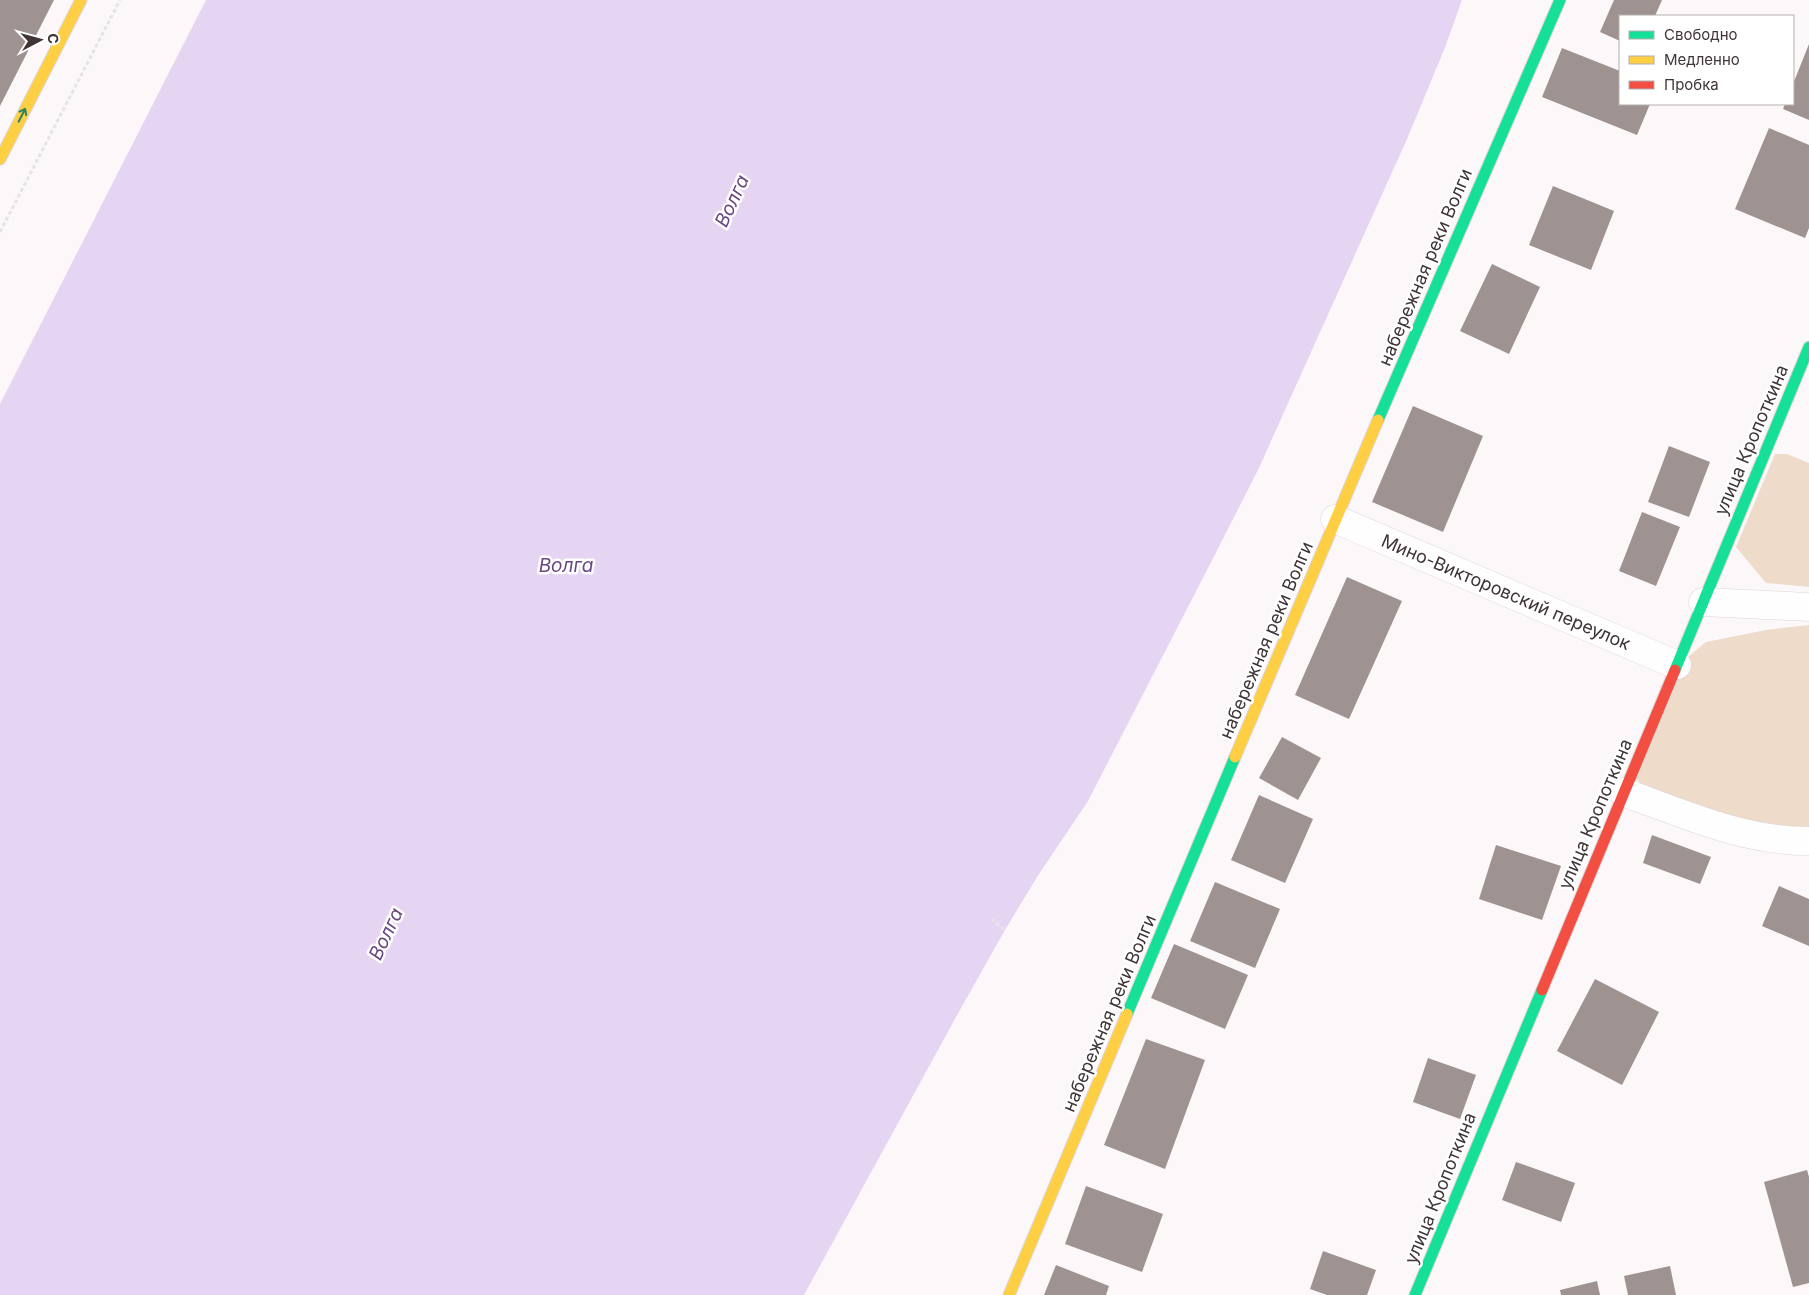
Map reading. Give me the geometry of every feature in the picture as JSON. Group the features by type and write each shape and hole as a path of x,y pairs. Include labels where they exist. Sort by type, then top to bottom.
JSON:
{"street":[{"path":"0,159 81,0"},
{"name":"набережная реки Волги","path":"1009,1295 1336,519 1560,0"},
{"name":"улица Кропоткина","path":"1415,1295 1809,347"},
{"name":"Мино-Викторовский переулок","path":"1336,519 1677,665"},
{"path":"1703,602 1809,607"},
{"path":"1623,792 1726,830 1786,841 1809,841"}],"path":[{"path":"0,232 120,0"},
{"path":"991,919 1005,930"}],"shaded area":[{"path":"1775,454 1787,454 1809,463 1809,587 1766,583 1736,547"},
{"path":"1809,625 1809,829 1764,827 1653,798 1636,778 1683,661 1706,642 1766,630"}],"water":[{"name":"Волга","path":"206,0 1462,0 1444,50 1407,139 1258,470 1088,801 1037,877 1005,930 804,1295 0,1295 0,404"}],"building":[{"path":"0,0 54,0 0,106"},
{"path":"1614,0 1662,0 1655,15 1619,15 1619,41 1600,32"},
{"path":"1809,44 1809,120 1783,109 1785,105 1794,105 1794,82"},
{"path":"1562,48 1619,71 1619,105 1650,105 1637,135 1542,97"},
{"path":"1769,128 1809,145 1809,228 1805,238 1735,209"},
{"path":"1553,186 1614,211 1591,270 1529,245"},
{"path":"1492,264 1540,287 1509,354 1460,331"},
{"path":"1413,406 1483,436 1443,532 1372,502"},
{"path":"1669,446 1710,462 1689,517 1648,502"},
{"path":"1642,512 1680,527 1656,586 1619,571"},
{"path":"1347,577 1402,601 1349,719 1295,695"},
{"path":"1282,737 1321,758 1298,800 1259,778"},
{"path":"1259,795 1313,819 1285,883 1231,860"},
{"path":"1652,835 1711,857 1700,884 1643,863"},
{"path":"1496,845 1561,866 1542,920 1479,899"},
{"path":"1215,882 1280,909 1255,968 1190,941"},
{"path":"1779,886 1809,899 1809,946 1762,926"},
{"path":"1174,944 1248,975 1225,1029 1151,998"},
{"path":"1595,979 1659,1012 1622,1085 1557,1051"},
{"path":"1146,1039 1205,1060 1165,1169 1104,1145"},
{"path":"1428,1058 1476,1075 1460,1119 1413,1102"},
{"path":"1516,1162 1575,1183 1561,1222 1502,1200"},
{"path":"1807,1170 1809,1177 1809,1283 1793,1287 1764,1182"},
{"path":"1086,1186 1163,1214 1142,1272 1065,1244"},
{"path":"1323,1251 1376,1270 1367,1295 1327,1295 1310,1289"},
{"path":"1056,1265 1109,1286 1106,1295 1044,1295"},
{"path":"1670,1266 1676,1295 1628,1295 1624,1276"},
{"path":"1597,1281 1600,1295 1561,1295 1560,1290"}],"traffic: fast":[{"path":"1378,420 1560,0"},
{"path":"1675,670 1809,347"},
{"path":"1127,1014 1235,757"},
{"path":"1415,1295 1542,990"}],"traffic: slow":[{"path":"0,159 81,0"},
{"path":"1235,757 1378,420"},
{"path":"1009,1295 1127,1014"}],"traffic: jam":[{"path":"1542,990 1675,670"}]}
